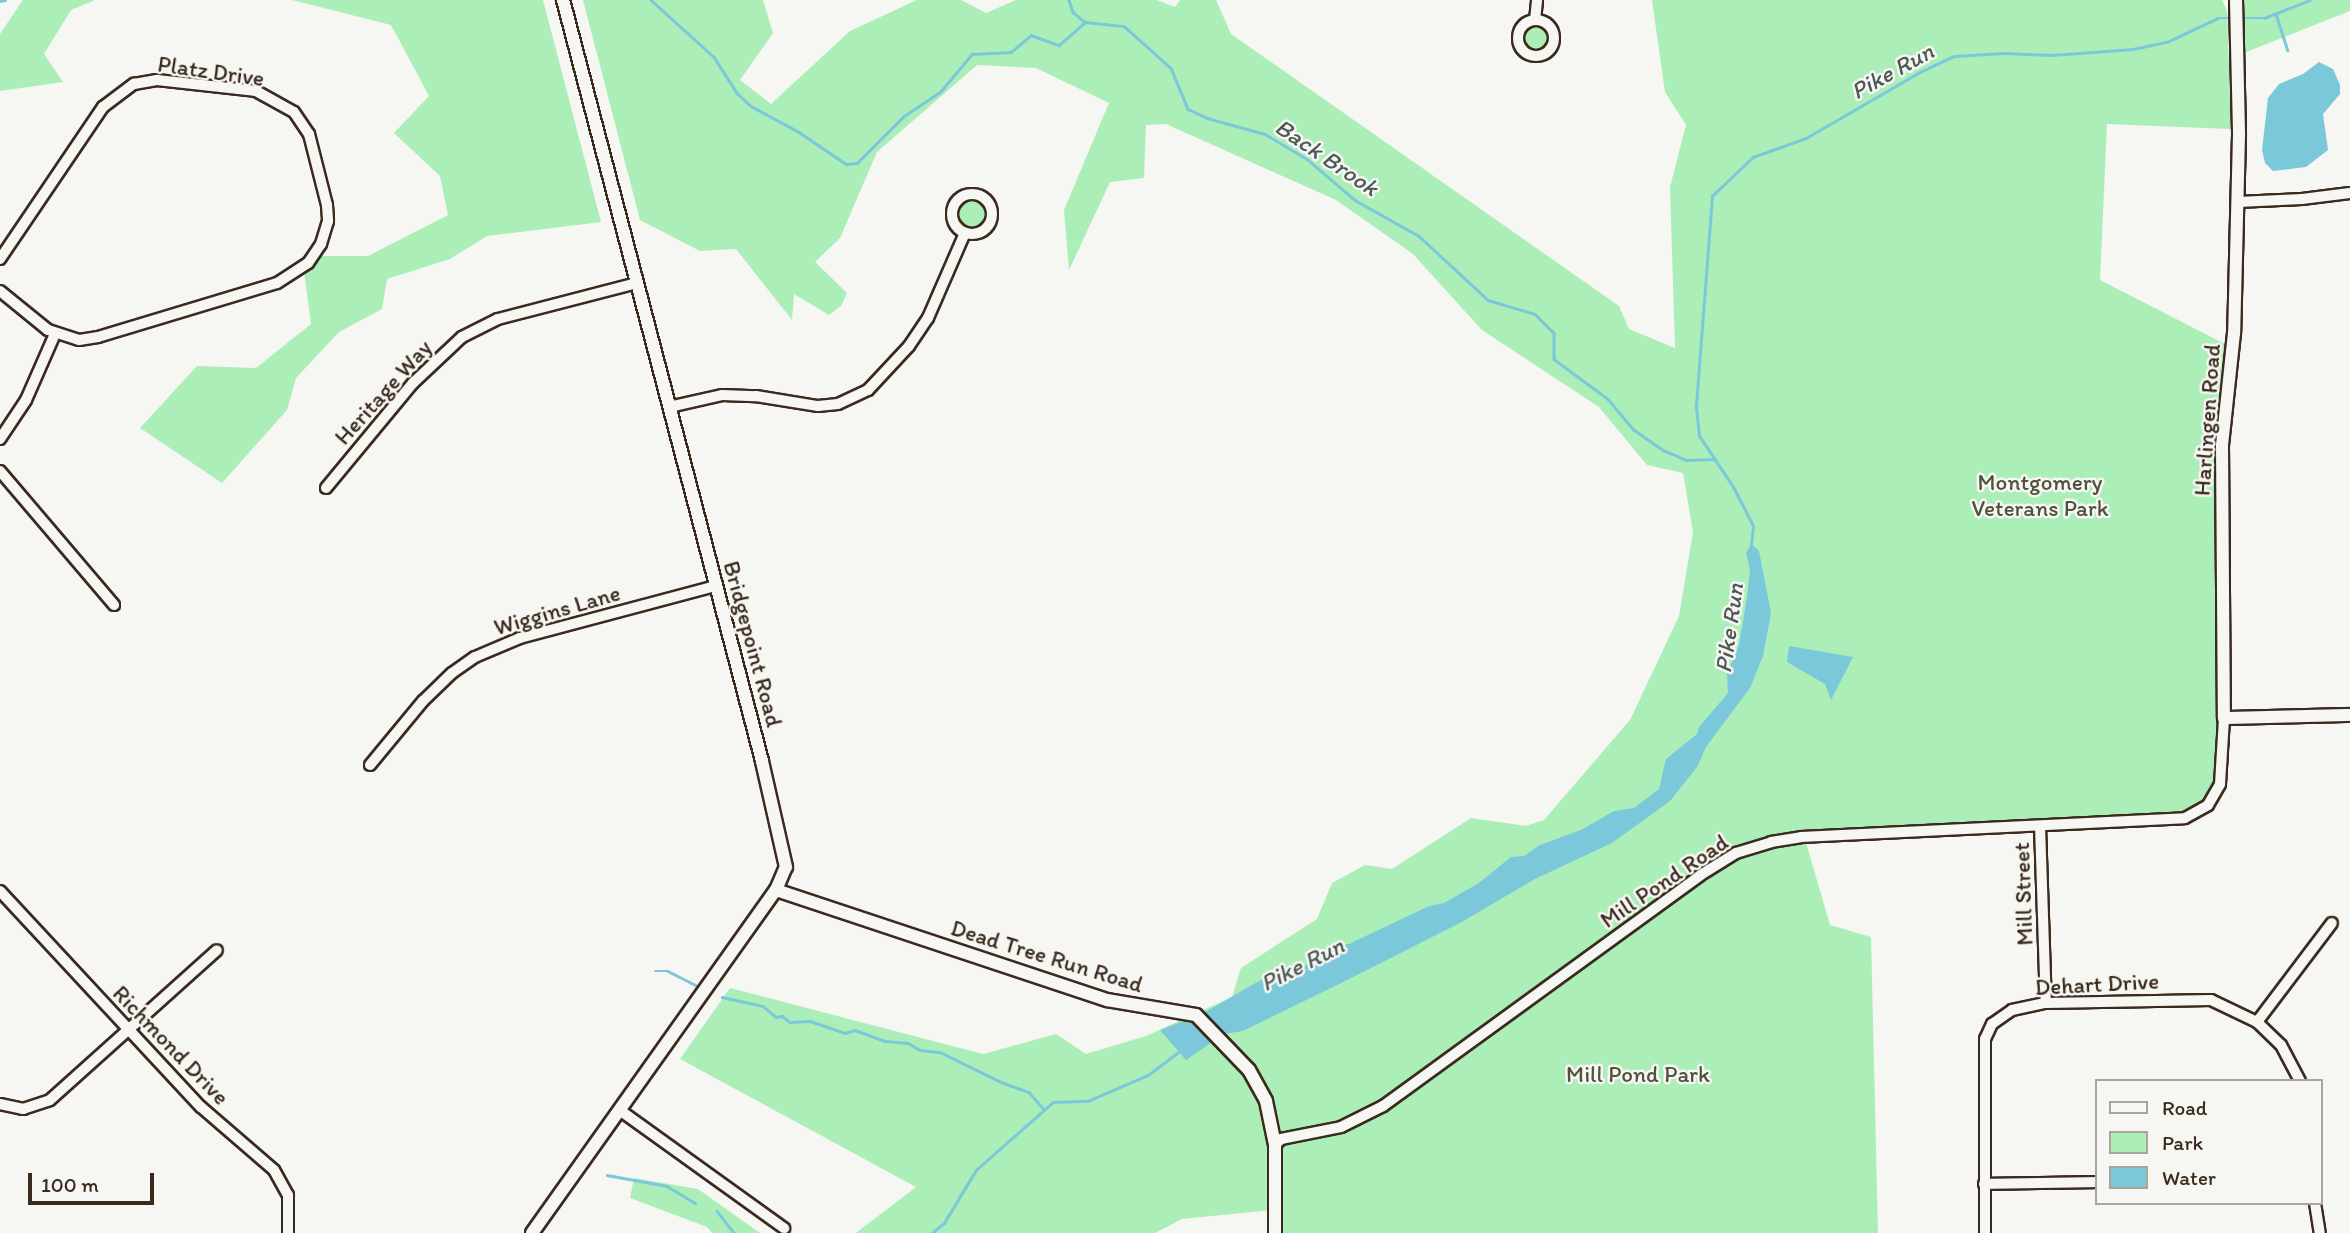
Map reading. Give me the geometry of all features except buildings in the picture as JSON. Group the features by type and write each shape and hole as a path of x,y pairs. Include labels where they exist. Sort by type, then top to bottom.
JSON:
{"street":[{"name":"Bridgepoint Road","path":"532,1233 776,890 786,867 784,850 563,0"},
{"path":"1535,20 1537,0"},
{"name":"Harlingen Road","path":"2224,718 2222,446 2234,333 2238,202 2236,4"},
{"name":"Platz Drive","path":"0,259 103,107 134,84 157,80 256,91 289,109 302,122 316,156 328,221 321,244 302,268 277,283 98,337 79,340 55,334"},
{"path":"970,193 983,196 992,206 992,220 978,233 965,233 955,224 954,205 970,193"},
{"path":"2238,202 2302,200 2350,193"},
{"path":"669,407 722,395 756,396 818,406 838,404 868,390 901,356 929,318 965,233"},
{"name":"Heritage Way","path":"326,488 433,360 462,337 498,319 637,284"},
{"path":"0,291 55,334 26,400 0,439"},
{"path":"0,471 114,604"},
{"name":"Wiggins Lane","path":"370,765 423,701 452,673 475,657 520,638 716,586"},
{"path":"2224,718 2350,715"},
{"name":"Mill Pond Road","path":"1275,1146 1281,1139 1341,1127 1376,1110 1711,867 1735,853 1771,842 1801,837 2175,820 2197,813 2213,799 2220,784 2224,718"},
{"name":"Mill Street","path":"2040,826 2046,1003"},
{"name":"Dead Tree Run Road","path":"776,890 1107,1000 1196,1015 1259,1084 1268,1108 1275,1146 1275,1233"},
{"name":"Richmond Drive","path":"0,891 201,1107 274,1170 288,1195 288,1233"},
{"path":"2257,1022 2332,923"},
{"path":"0,1104 23,1109 50,1100 217,950"},
{"name":"Dehart Drive","path":"1985,1233 1985,1040 1997,1018 2012,1010 2046,1003 2191,999 2223,1003 2257,1022 2281,1045 2299,1079"},
{"path":"621,1111 784,1228"},
{"path":"1984,1184 2094,1182"},
{"path":"2315,1205 2320,1233"}],"green space":[{"path":"23,0 95,0 71,10 44,54 63,82 0,91 0,34"},
{"path":"292,0 543,0 601,222 487,236 450,259 387,279 382,309 339,332 296,378 287,410 222,483 140,428 197,366 256,368 311,324 304,271 319,256 368,256 448,215 440,176 394,133 429,96 391,25"},
{"path":"583,0 763,0 773,33 740,80 771,104 850,31 917,0 961,0 986,13 1016,0 1157,0 1175,7 1180,0 1216,0 1231,34 1619,306 1629,329 1675,348 1670,187 1686,125 1665,92 1652,0 2222,0 2227,11 2231,129 2107,124 2100,280 2227,345 2228,361 2224,363 2214,428 2218,697 2217,771 2212,791 2195,807 2178,813 1803,832 1830,925 1871,937 1878,1233 1283,1233 1283,1209 1182,1219 1155,1233 856,1233 916,1187 680,1059 730,988 983,1054 1056,1034 1086,1054 1146,1036 1232,997 1241,968 1317,919 1332,883 1365,865 1392,869 1471,818 1526,826 1544,820 1630,720 1679,616 1693,532 1683,473 1647,465 1599,407 1482,330 1413,254 1336,200 1166,124 1146,125 1144,178 1110,182 1069,270 1064,210 1109,103 1036,68 977,65 877,152 840,238 815,262 847,293 841,306 829,315 794,294 792,320 736,249 700,251 640,220"},
{"path":"2240,0 2350,0 2350,11 2241,54"},
{"path":"1537,22 1547,26 1551,36 1547,46 1537,50 1527,46 1523,36 1527,26"},
{"path":"972,199 982,203 986,213 982,223 972,227 962,223 958,213 962,203"},
{"path":"634,1178 698,1189 760,1233 712,1233 707,1227 630,1198"}],"water":[{"path":"2319,62 2333,69 2340,85 2340,94 2323,114 2328,150 2306,167 2273,171 2265,163 2262,150 2268,98 2279,84 2303,74"},
{"path":"1751,544 1759,551 1771,613 1763,656 1750,688 1706,747 1697,767 1670,801 1612,843 1535,879 1460,923 1339,984 1243,1031 1224,1034 1186,1060 1160,1030 1200,1015 1285,966 1303,967 1333,945 1349,944 1429,906 1444,903 1479,883 1511,857 1524,856 1540,845 1581,830 1614,811 1634,808 1659,789 1666,759 1697,734 1699,727 1728,693 1727,674 1739,645 1747,597 1750,570 1746,553"},
{"path":"1789,646 1853,657 1831,700 1825,684 1787,662"}],"waterway":[{"name":"Back Brook","path":"0,1 5,0"},
{"name":"Back Brook","path":"651,0 714,57 737,93 751,106 799,132 846,164 857,163 904,116 940,92 972,54 1011,52 1031,35 1059,45 1085,22 1124,26 1171,68 1188,109 1207,118 1265,134 1307,159 1355,200 1419,236 1488,300 1535,314 1554,333 1554,359 1608,399 1633,429 1663,450 1687,460 1715,459"},
{"path":"1069,0 1073,12 1085,22"},
{"name":"Pike Run","path":"2242,18 2264,18 2310,0"},
{"path":"2276,14 2288,50"},
{"name":"Pike Run","path":"1751,545 1753,526 1733,487 1699,436 1696,405 1712,196 1753,157 1806,138 1920,72 1955,56 2003,53 2052,55 2133,49 2167,42 2218,18 2232,18"},
{"path":"655,971 668,971 696,985"},
{"path":"722,997 763,1006 776,1017 782,1016 790,1022 810,1021 845,1033 855,1030 885,1041 908,1043 920,1050 940,1052 1001,1082 1029,1092 1044,1109"},
{"name":"Pike Run","path":"932,1233 944,1223 976,1170 1053,1102 1088,1101 1148,1075 1181,1050"},
{"path":"607,1175 667,1186 695,1203"},
{"path":"717,1211 734,1233"}],"park label":[{"name":"Montgomery Veterans Park","path":"2040,495"},
{"name":"Mill Pond Park","path":"1638,1074"}]}
